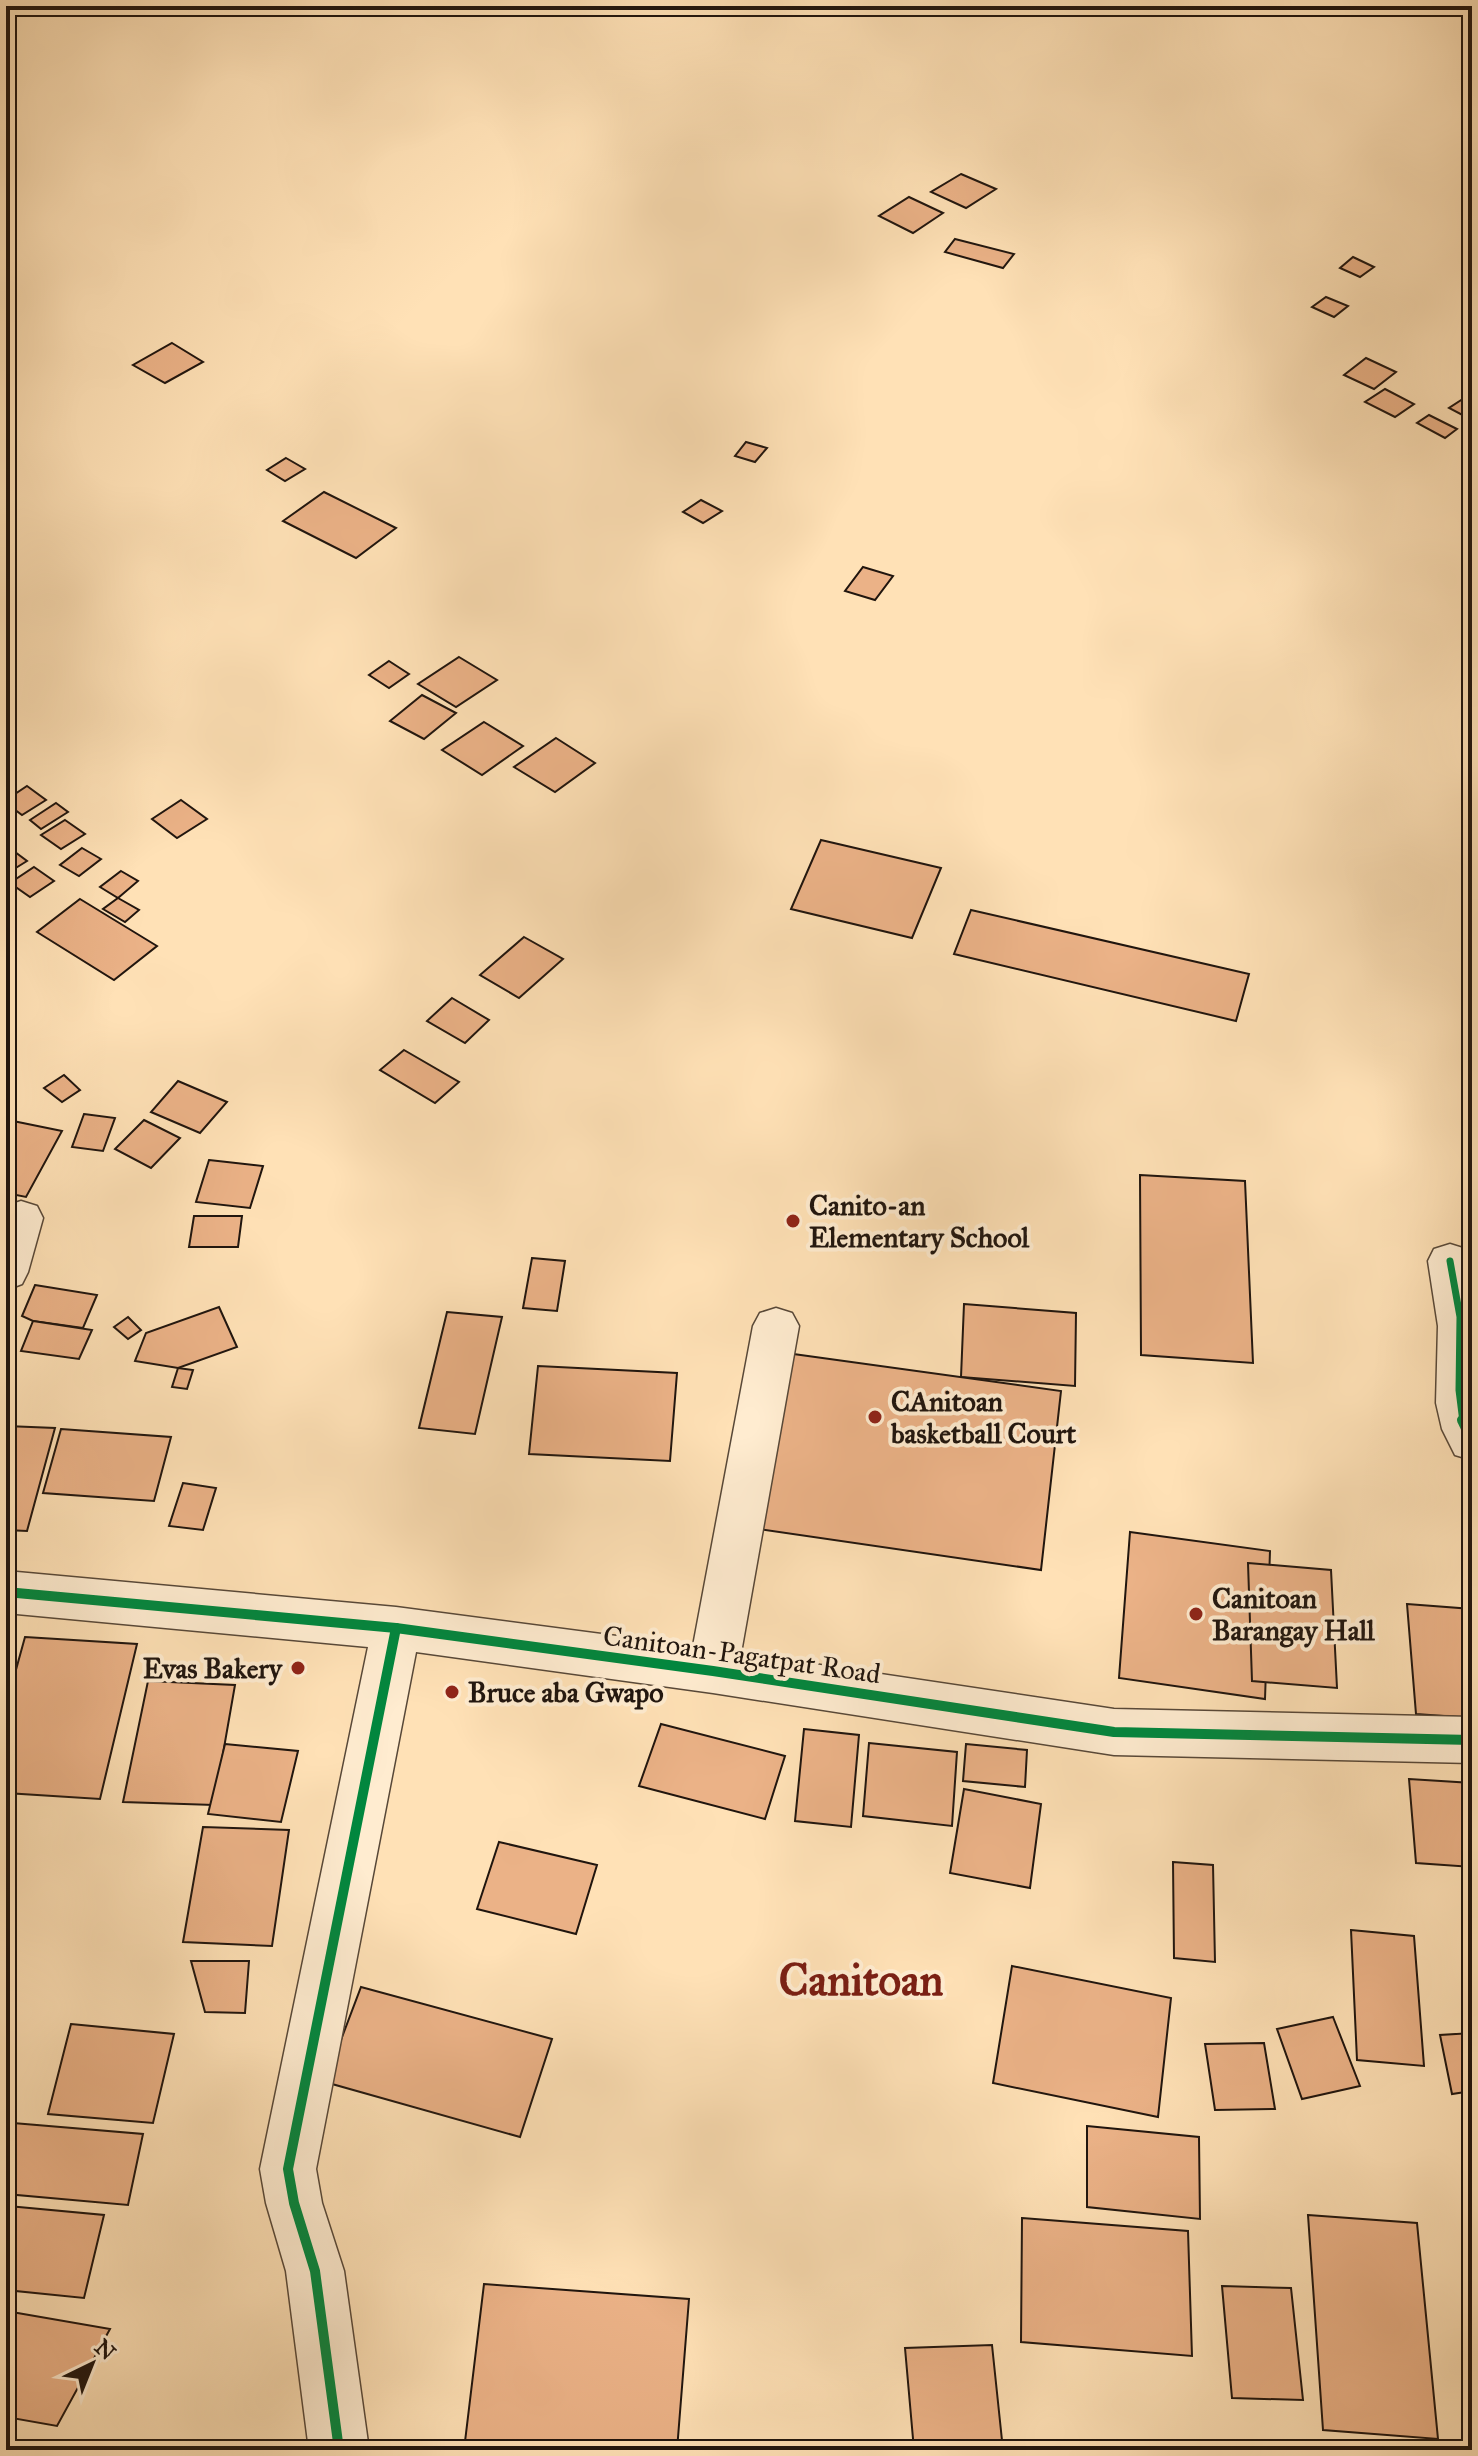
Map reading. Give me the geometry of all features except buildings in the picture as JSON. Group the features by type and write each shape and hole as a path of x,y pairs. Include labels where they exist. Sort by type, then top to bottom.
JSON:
{"street":[{"path":"6,1272 21,1218"},
{"path":"1450,1261 1461,1334 1457,1399 1466,1432 1472,1441"},
{"path":"713,1671 776,1326"},
{"name":"Canitoan-Pagatpat Road","path":"6,1592 396,1628 713,1671 1114,1732 1472,1740"},
{"path":"339,2450 315,2271 294,2203 288,2169 396,1628"}],"cycle path":[{"path":"1450,1261 1461,1326 1459,1403 1465,1429 1472,1441"},
{"path":"6,1592 396,1628 713,1671 1114,1732 1472,1740"},
{"path":"339,2450 315,2271 294,2203 288,2169 396,1628"}],"place":[{"name":"Canito-an Elementary School","path":"793,1221"},
{"name":"CAnitoan basketball Court","path":"875,1417"},
{"name":"Canitoan Barangay Hall","path":"1196,1614"},
{"name":"Evas Bakery","path":"298,1668"},
{"name":"Bruce aba Gwapo","path":"452,1692"}],"district":[{"name":"Canitoan","path":"861,1980"}]}
